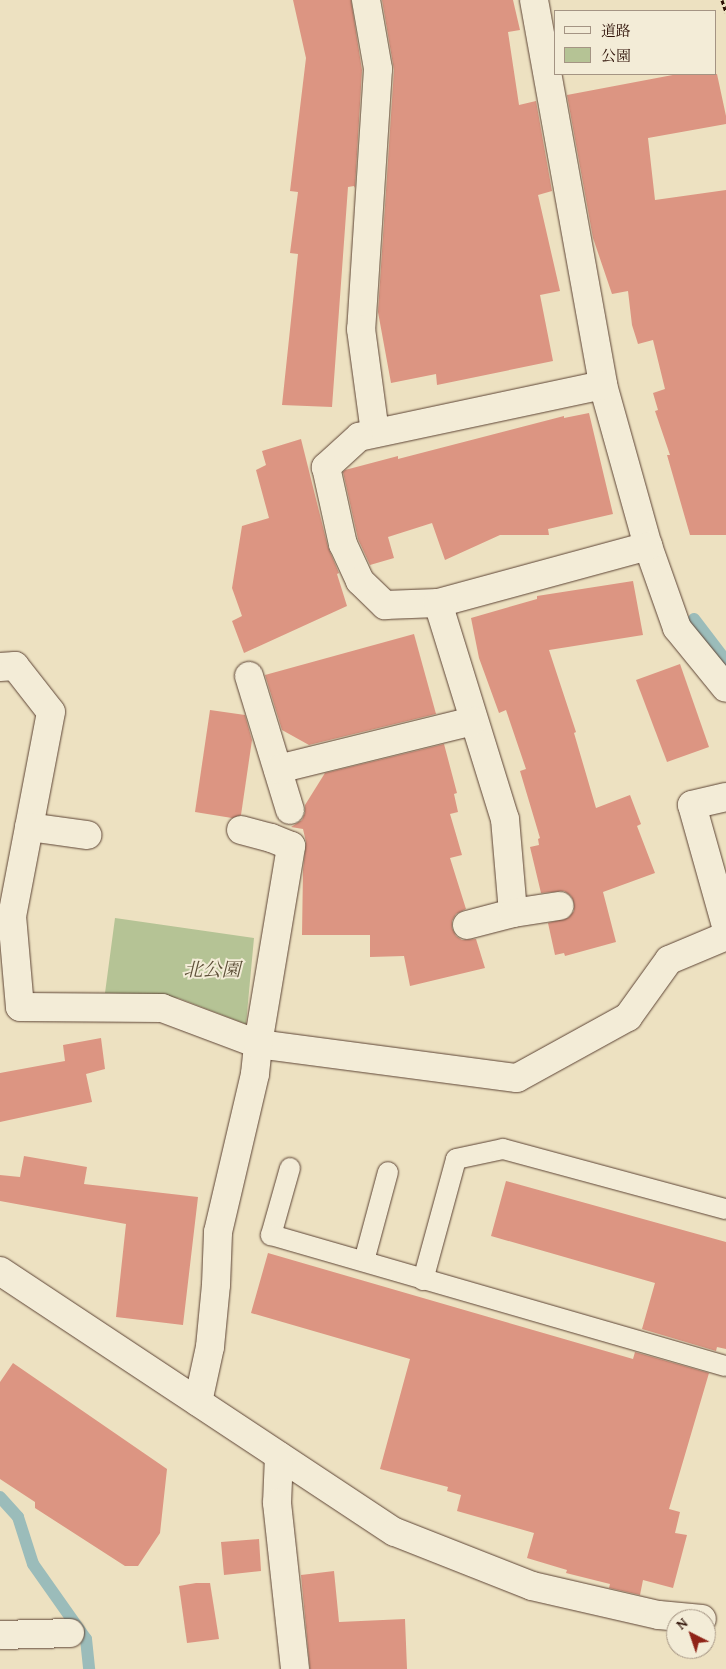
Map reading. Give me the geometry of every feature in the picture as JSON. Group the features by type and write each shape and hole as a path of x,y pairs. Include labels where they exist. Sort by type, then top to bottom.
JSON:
{"street":[{"path":"366,0 378,69 361,329 374,433"},
{"path":"534,0 603,385 648,546 677,628 726,688"},
{"path":"603,385 359,437 326,467 343,544 360,581 385,605 438,603 648,546"},
{"path":"438,603 505,819 513,914"},
{"path":"0,667 15,666 51,712 12,916 20,1007 162,1008 258,1044 517,1078 628,1017 669,960 726,936"},
{"path":"249,676 290,810"},
{"path":"278,769 474,721"},
{"path":"726,797 692,805 726,926"},
{"path":"29,827 87,834"},
{"path":"198,1402 210,1347 216,1285 218,1232 255,1074 258,1044 291,846 271,838 241,830"},
{"path":"467,925 559,906"},
{"path":"0,1272 395,1532 532,1586 666,1616"},
{"path":"279,1456 277,1502 295,1669"},
{"path":"0,1635 70,1633"}],"lane":[{"path":"423,1280 456,1159 503,1149 726,1209"},
{"path":"290,1168 271,1235 726,1366"},
{"path":"364,1261 388,1172"}],"path":[{"path":"722,0 726,12"}],"green space":[{"name":"北公園","path":"115,918 254,938 246,1024 178,998 105,993"}],"building":[{"path":"293,0 351,0 362,70 355,188 354,186 348,187 332,407 282,405 298,254 290,253 298,192 290,191 306,58"},
{"path":"382,0 513,0 520,30 508,32 519,105 536,101 552,191 538,195 560,291 540,295 553,361 437,385 436,374 391,383 378,312 394,70"},
{"path":"717,74 726,124 648,138 655,200 726,190 726,535 690,535 667,455 670,455 655,411 658,410 653,393 665,389 653,340 638,344 632,325 628,291 612,294 593,238 567,95 673,75"},
{"path":"589,413 613,514 548,529 549,535 500,535 445,560 432,523 388,537 394,558 370,565 358,539 343,472 345,470 398,456 398,459 564,416 564,418"},
{"path":"301,439 328,547 339,573 337,574 347,606 244,653 232,621 242,616 232,588 242,526 269,518 256,470 266,465 262,451"},
{"path":"633,581 643,635 549,650 576,732 574,733 596,808 630,795 641,824 637,826 655,873 603,892 616,942 565,956 564,953 555,955 548,923 568,918 574,911 574,903 571,896 564,891 541,893 530,847 539,845 538,839 540,838 520,771 526,769 506,710 499,713 479,658 471,618 537,599 537,596"},
{"path":"414,634 436,714 309,745 282,730 265,675"},
{"path":"680,664 709,747 667,762 636,680"},
{"path":"210,710 245,715 252,740 241,815 232,818 195,812"},
{"path":"444,744 457,793 454,794 458,812 450,814 462,855 450,858 466,909 456,914 452,921 452,928 456,936 462,940 476,939 485,968 410,986 404,956 370,957 370,935 302,935 303,870 306,842 303,829 291,827 302,820 305,813 305,805 325,773"},
{"path":"101,1038 105,1069 86,1074 92,1102 0,1122 0,1073 65,1061 63,1045"},
{"path":"24,1156 87,1167 84,1184 198,1197 183,1325 116,1317 126,1224 0,1201 0,1175 20,1177"},
{"path":"506,1181 726,1242 726,1349 717,1347 716,1351 642,1329 655,1283 491,1236"},
{"path":"268,1253 633,1359 635,1352 709,1373 669,1509 680,1512 675,1533 687,1535 673,1588 643,1580 640,1595 609,1588 610,1584 566,1573 567,1570 527,1558 534,1533 457,1511 461,1495 447,1491 448,1487 380,1469 410,1359 251,1313"},
{"path":"13,1363 167,1469 160,1533 138,1566 125,1566 35,1508 35,1502 0,1479 0,1382"},
{"path":"259,1539 261,1571 224,1575 221,1542"},
{"path":"334,1571 339,1622 405,1619 407,1669 310,1669 301,1575"},
{"path":"210,1583 219,1639 187,1643 179,1586"}],"waterway":[{"path":"694,619 726,661"},
{"path":"0,1497 18,1517 33,1564 86,1639 89,1669"}]}
